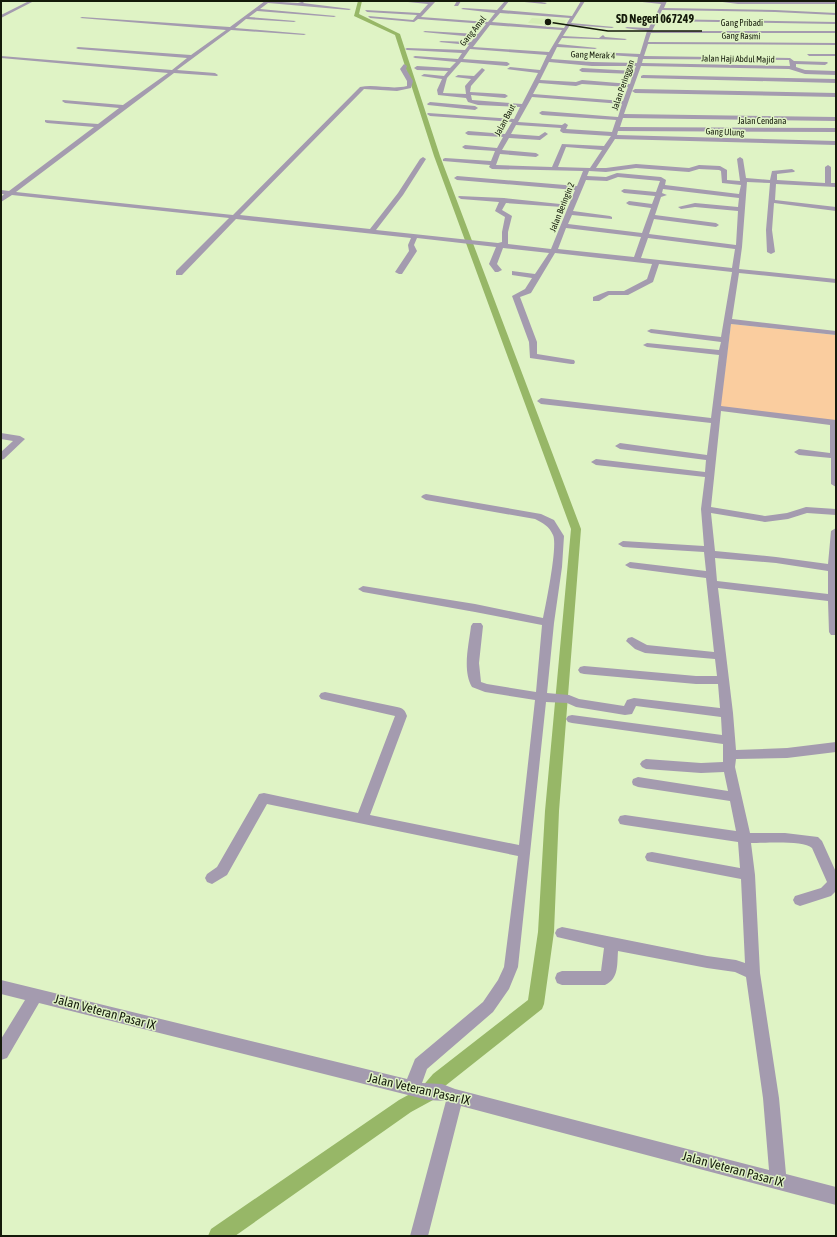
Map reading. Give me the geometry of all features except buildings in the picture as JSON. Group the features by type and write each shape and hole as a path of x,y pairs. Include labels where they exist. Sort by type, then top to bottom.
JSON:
{"street":[{"path":"1,17 32,1"},
{"path":"1,200 268,1 301,2 349,9"},
{"path":"400,1 433,2"},
{"name":"Gang Amal","path":"445,78 507,1"},
{"path":"516,1 545,3"},
{"name":"Jalan Baut","path":"486,180 499,151 530,95 550,54 583,1"},
{"path":"635,1 665,2"},
{"path":"717,1 836,3"},
{"path":"370,18 415,21 433,2"},
{"name":"Jalan Peringgan","path":"590,169 614,133 649,33 665,2"},
{"path":"396,5 427,7"},
{"path":"463,9 523,17"},
{"path":"662,9 746,10 791,14 836,14"},
{"path":"256,10 284,14 334,16"},
{"path":"367,10 421,14"},
{"path":"570,10 577,10"},
{"path":"743,22 739,19 746,10"},
{"path":"497,14 573,17"},
{"path":"430,15 453,16"},
{"path":"431,24 439,15"},
{"path":"82,18 304,34"},
{"path":"246,18 294,21"},
{"path":"417,18 490,24 517,24 560,36 595,50 641,56 741,58 792,63 825,63"},
{"path":"618,20 700,24"},
{"path":"655,22 836,23"},
{"path":"560,36 612,27"},
{"path":"428,28 425,32 480,36"},
{"path":"627,28 676,37"},
{"path":"525,30 560,36 625,39"},
{"name":"Gang Pribadi","path":"649,33 836,32"},
{"path":"214,35 229,36"},
{"path":"752,37 836,37"},
{"path":"441,42 550,54"},
{"name":"Gang Rasmi","path":"645,46 836,44"},
{"path":"645,46 697,49"},
{"path":"78,48 192,57"},
{"path":"407,49 466,52"},
{"path":"809,55 836,58"},
{"path":"1,57 215,75"},
{"path":"415,57 507,64"},
{"path":"688,58 691,66"},
{"path":"741,58 743,67"},
{"path":"792,63 815,59"},
{"name":"Gang Merak 4","path":"547,60 639,65"},
{"name":"Jalan Haji Abdul Majid","path":"639,65 743,67 792,63 805,72 836,73"},
{"path":"179,273 362,88 370,87 397,89 409,87 410,81 403,69 404,66"},
{"path":"541,74 550,67"},
{"path":"417,68 452,70"},
{"path":"578,69 636,73"},
{"path":"476,105 470,101 468,86 482,70"},
{"path":"510,70 577,78"},
{"path":"541,74 576,84 582,82 631,86"},
{"path":"424,76 445,78 440,94 505,96"},
{"path":"458,77 474,78"},
{"path":"643,77 836,81"},
{"path":"635,91 836,95"},
{"path":"530,95 625,103"},
{"path":"65,101 124,107"},
{"path":"430,104 523,106"},
{"path":"434,119 465,121 476,105"},
{"path":"542,113 620,117 836,119"},
{"path":"430,114 565,126 563,131 614,133"},
{"path":"48,121 99,126"},
{"name":"Jalan Cendana","path":"614,133 836,130"},
{"path":"468,133 540,138 545,134"},
{"name":"Gang Ulung","path":"614,133 679,140 836,143"},
{"path":"554,169 564,145 604,148"},
{"path":"465,147 536,155"},
{"path":"372,231 401,194 423,159"},
{"path":"740,159 744,182 740,247 727,321 716,408 706,509 709,551 727,713 729,761 744,838 748,875 753,973 771,1098 778,1181"},
{"path":"446,160 554,169 616,169 636,166 689,170 699,167 720,168 724,170 724,182 772,181 832,185 828,167"},
{"name":"Jalan Beringin 2","path":"571,362 533,356 533,342 516,296 528,291 554,250 584,178 590,169"},
{"path":"771,252 769,230 770,203 772,201 772,181 774,172 792,171"},
{"path":"584,178 607,179 617,175 663,180 637,260"},
{"path":"518,190 456,181 486,180 580,188"},
{"path":"624,191 659,191 742,196"},
{"path":"659,191 688,197"},
{"path":"1,192 503,244 836,281"},
{"path":"569,195 577,196"},
{"path":"460,197 560,206"},
{"path":"498,270 493,264 503,244 509,216 498,211 504,200"},
{"path":"772,201 836,209"},
{"path":"629,203 654,206"},
{"path":"681,207 695,205 742,209"},
{"path":"570,213 610,218"},
{"path":"651,217 716,225"},
{"path":"565,226 740,247"},
{"path":"399,272 413,250 411,245 415,236"},
{"path":"596,299 608,294 625,293 650,280 656,262"},
{"path":"515,273 537,277"},
{"path":"727,321 836,333"},
{"path":"651,331 725,340"},
{"path":"647,345 723,353"},
{"path":"541,402 715,421"},
{"path":"716,408 835,423 836,484"},
{"path":"1,436 20,439 1,457"},
{"path":"620,446 711,458"},
{"path":"799,452 835,456"},
{"path":"596,462 710,475"},
{"path":"412,1088 421,1064 488,1007 504,984 511,967 544,697 548,622 557,567 559,536 550,522 530,514 426,497"},
{"path":"706,509 765,519 788,516 806,510 836,512"},
{"path":"835,626 833,568 836,531"},
{"path":"623,544 709,551 833,568"},
{"path":"630,565 712,579 834,592"},
{"path":"363,590 475,608 548,622"},
{"path":"477,626 474,678 476,684 485,688 568,699 576,703 625,711 628,711 631,703 634,702 727,713"},
{"path":"632,641 645,649 720,656"},
{"path":"584,670 696,680 723,680"},
{"path":"325,696 397,711 401,716 362,819"},
{"path":"572,719 729,740"},
{"path":"646,764 682,767 836,747"},
{"path":"638,782 736,797"},
{"path":"212,878 222,871 264,798 525,852"},
{"path":"625,820 744,838 785,838 813,842 817,845 831,876 836,882 826,892 800,900"},
{"path":"652,857 748,875"},
{"path":"562,933 612,944 736,966 753,973"},
{"path":"562,978 597,980 608,976 612,944"},
{"name":"Jalan Veteran Pasar IX","path":"1,987 118,1017 412,1088 442,1093 836,1196"},
{"path":"1,1053 36,995"},
{"path":"418,1236 442,1093"}],"shaded area":[{"path":"532,18 566,20 563,26 528,23"},
{"path":"731,324 836,335 836,421 720,407"}],"waterway":[{"path":"218,1236 405,1106 427,1094 439,1080 536,1004 546,932 552,811 576,529 437,156 397,34 356,15 360,1"}],"place":[{"name":"SD Negeri 067249","path":"548,22"}]}
